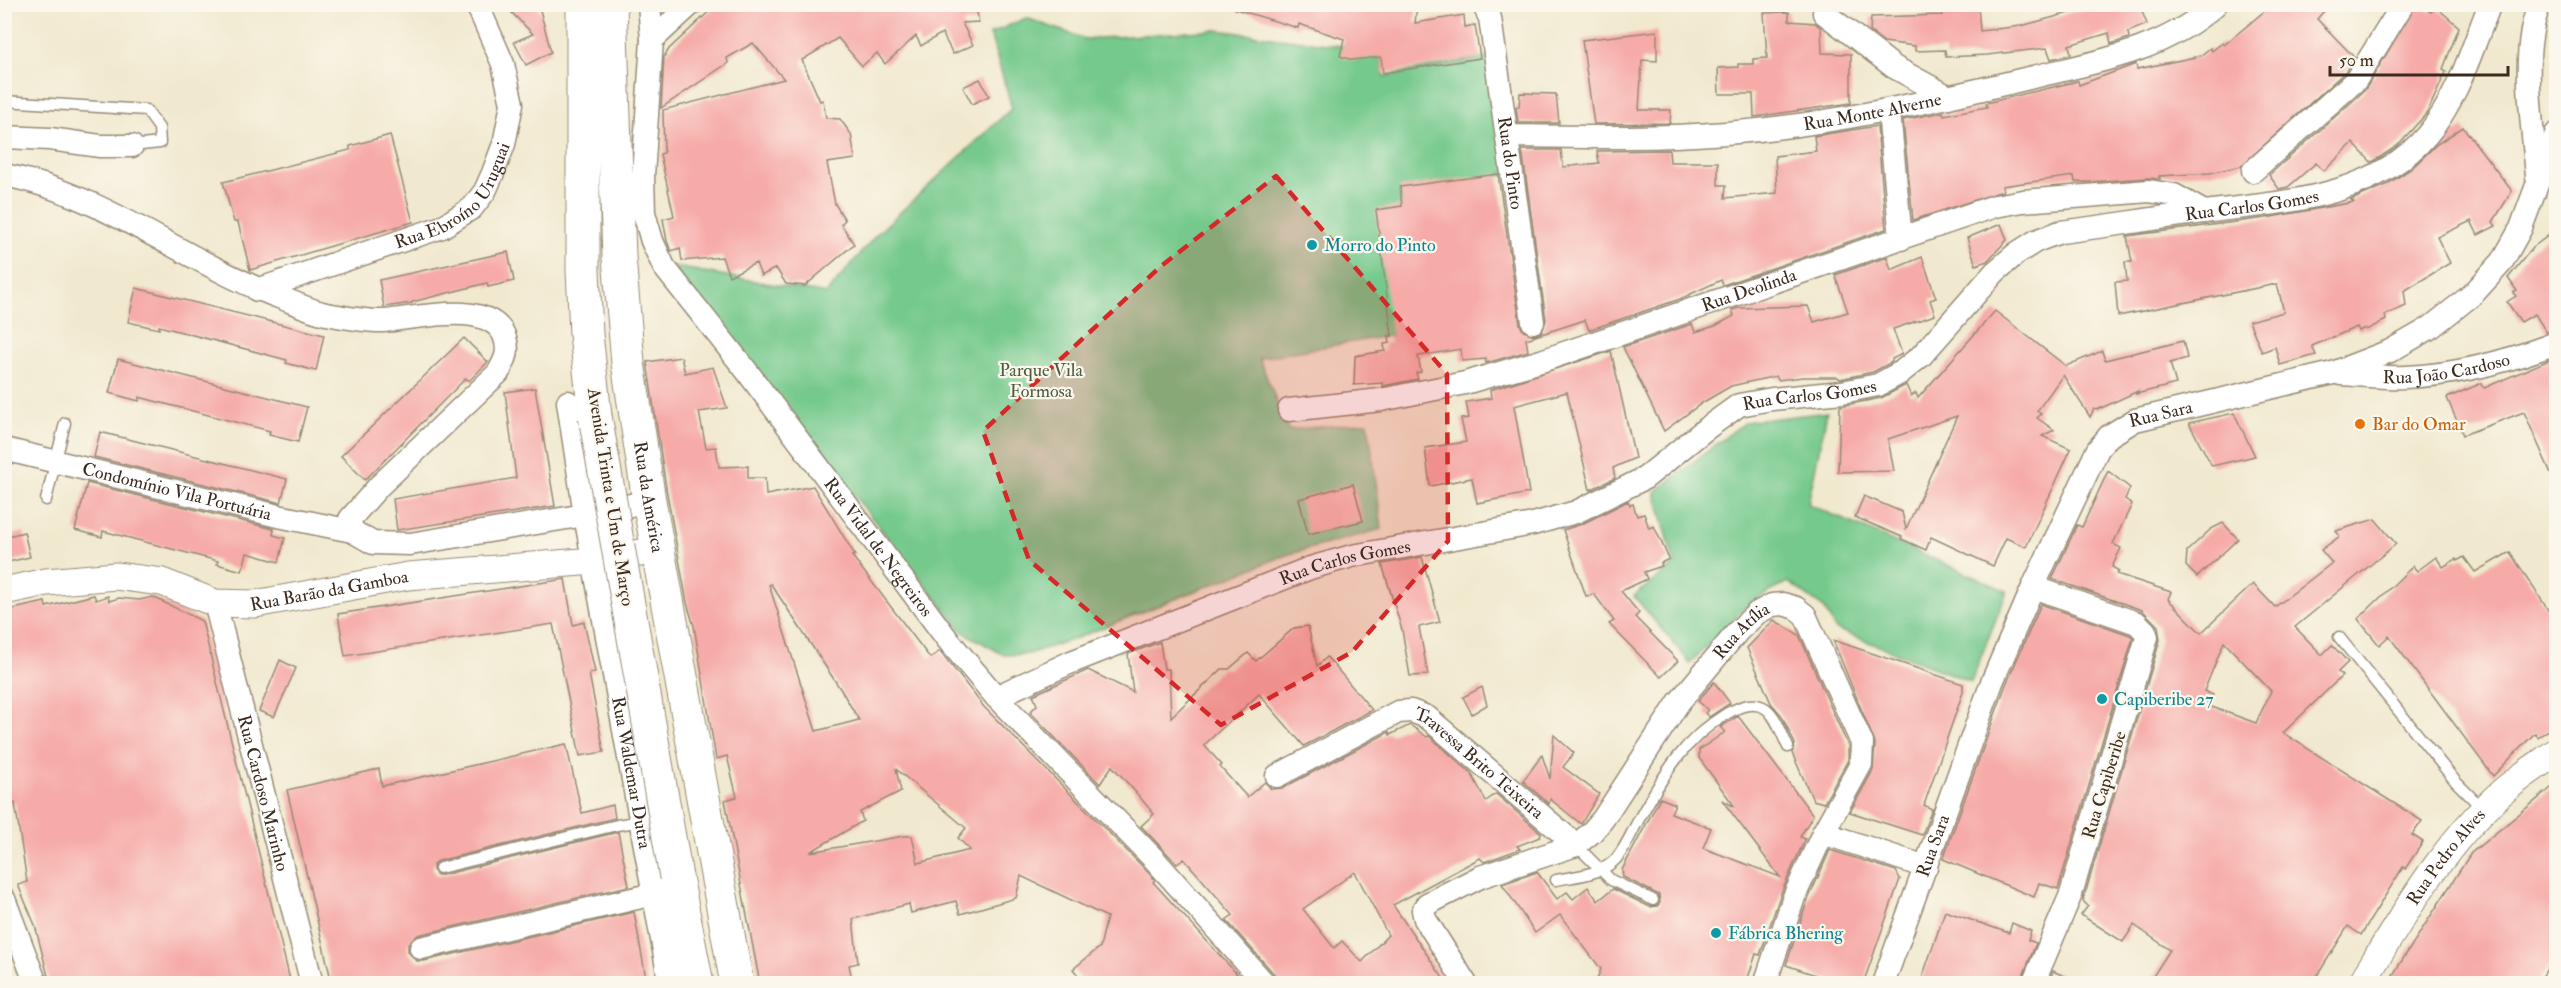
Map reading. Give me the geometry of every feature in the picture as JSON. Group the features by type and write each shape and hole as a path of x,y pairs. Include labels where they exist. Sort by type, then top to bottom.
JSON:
{"main road":[{"name":"Avenida Trinta e Um de Março","path":"583,4 583,270 586,334 582,409 665,885 697,984"},
{"name":"Rua da América","path":"610,4 622,301 628,363 649,501 737,984"}],"street":[{"name":"Rua Ebroíno Uruguai","path":"257,290 442,227 472,208 485,191 504,144 512,104 503,64 475,4"},
{"name":"Rua Vidal de Negreiros","path":"649,4 652,40 643,176 644,213 652,241 664,267 759,387 948,640 996,697 1154,859 1265,984"},
{"path":"652,40 691,4"},
{"name":"Rua do Pinto","path":"1483,4 1490,18 1533,322"},
{"name":"Rua Monte Alverne","path":"1508,136 1645,137 1726,133 1889,112 2106,61 2146,48 2178,33 2216,4"},
{"path":"2253,171 2356,80 2403,4"},
{"name":"Rua Carlos Gomes","path":"996,697 1069,663 1311,568 1352,556 1533,524 1576,512 1645,478 1739,405 1772,399 1842,393 1878,385 1900,373 1920,356 1995,272 2017,253 2036,241 2060,232 2290,202 2349,186 2372,177 2403,158 2427,135 2451,100 2490,4"},
{"name":"Rua Sara","path":"1884,984 1977,719 2033,587 2098,449 2122,426 2155,415 2333,373 2390,351 2430,328 2473,294 2502,262 2521,228 2538,180 2529,83 2531,46 2540,4"},
{"path":"1824,13 1894,67 1949,97"},
{"path":"1889,112 1901,239"},
{"path":"2538,180 2556,134"},
{"path":"4,137 50,139 99,146 132,146"},
{"path":"4,175 40,183 88,203 257,290 324,313 382,321 451,313 484,317 501,331 508,345 507,357 498,373 379,486 350,519 352,531"},
{"name":"Rua Deolinda","path":"1289,410 1381,400 1465,383 1552,357 1995,207 2023,201 2156,191 2184,198 2204,212"},
{"name":"Rua João Cardoso","path":"2333,373 2403,377 2437,375 2470,369 2556,343"},
{"name":"Rua Waldemar Dutra","path":"582,409 585,515 641,821 665,885 670,984"},
{"name":"Condomínio Vila Portuária","path":"4,448 278,516 352,531 373,543 410,544 585,515 649,501"},
{"name":"Rua Barão da Gamboa","path":"4,591 46,582 116,576 162,582 215,603 255,604 408,576 594,561 658,550"},
{"name":"Rua Capiberibe","path":"2033,587 2137,623 2145,631 2147,637 2071,894 2033,984"},
{"name":"Rua Cardoso Marinho","path":"215,603 312,984"},
{"name":"Rua Atília","path":"1466,984 1440,946 1425,919 1423,910 1437,897 1480,877 1576,845 1591,833 1603,819 1679,702 1738,631 1757,613 1772,605 1783,604 1796,608 1805,615 1862,743 1863,754 1858,771 1823,833 1794,897 1765,984"},
{"name":"Travessa Brito Teixeira","path":"1277,776 1398,712 1412,711 1427,717 1576,845"},
{"name":"Rua Pedro Alves","path":"2361,984 2431,873 2502,792 2556,752"},
{"path":"1823,833 1926,867"},
{"path":"422,948 665,885"},
{"path":"4,899 36,984"}],"lane":[{"path":"4,101 146,110 159,128 160,143 132,146"},
{"path":"46,500 65,423"},
{"path":"2339,637 2456,782 2485,810"},
{"path":"1556,880 1600,870 1615,860 1669,766 1682,750 1716,720 1737,708 1752,704 1764,707 1772,714 1788,747"},
{"path":"440,868 641,821"},
{"path":"1576,845 1611,880 1653,900"}],"highlighted area":[{"path":"1276,176 1447,374 1448,541 1352,652 1221,725 1029,560 983,431 1160,267"}],"green space":[{"name":"Parque Vila Formosa","path":"1026,18 1085,39 1217,30 1380,51 1384,76 1492,56 1508,174 1406,194 1418,331 1259,358 1288,430 1368,422 1382,529 1286,555 1074,639 1028,654 1004,655 963,632 671,266 826,294 877,234 1012,108 990,34"},
{"path":"1827,412 1808,504 2007,591 1971,682 1835,629 1824,608 1788,582 1751,602 1690,663 1634,596 1675,564 1655,492 1745,422"}],"building":[{"path":"503,4 533,4 540,10 551,52 526,65 514,42 533,34"},
{"path":"717,4 975,4 979,22 962,23 973,45 953,54 942,33 921,46 916,36 885,64 877,53 862,66 838,38 802,60 820,101 823,100 826,118 840,119 851,134 855,159 827,163 835,204 845,220 841,224 854,244 805,286 786,284 776,268 761,276 756,263 729,276 722,257 682,261 680,248 671,251 667,241 663,219 674,216 660,154 664,153 663,110 784,79 753,43 727,58 728,63 661,108 664,57 669,49"},
{"path":"1236,4 1373,4 1391,8 1417,5 1415,23 1464,15 1465,27 1475,25 1480,58 1383,73 1381,57 1352,60 1340,56 1344,39 1299,24 1298,28 1235,9"},
{"path":"2085,4 2139,4 2147,24 2128,32 2129,38 2111,44 2109,33 2069,45 2071,54 2051,59 2047,48 1946,57 1945,50 1915,51 1915,46 1884,42 1870,31 1871,17 1943,15 1942,8 1978,5 1980,31 2021,26 2087,8"},
{"path":"2273,4 2330,4 2317,19 2354,57 2346,71 2241,166 2210,173 2159,176 2160,179 2075,182 2074,176 2002,186 2003,191 1913,220 1903,120 1987,107 1986,103 2078,81 2079,85 2136,64 2137,69 2200,56 2210,48 2212,51 2222,43 2224,45"},
{"path":"2416,4 2431,12 2436,7 2459,27 2443,69 2446,72 2427,113 2397,146 2374,161 2371,162 2353,143 2324,171 2316,163 2288,187 2279,189 2269,175 2365,90"},
{"path":"1789,12 1789,21 1815,23 1821,28 1822,53 1851,54 1851,103 1754,117 1753,94 1719,94 1718,68 1753,64 1753,59 1767,58 1764,13"},
{"path":"1657,31 1657,61 1642,60 1639,110 1671,110 1670,123 1594,124 1582,40"},
{"path":"980,79 989,96 972,104 963,87"},
{"path":"1520,93 1556,94 1559,123 1518,123 1516,107 1519,107"},
{"path":"1877,126 1886,229 1723,285 1721,280 1680,299 1589,330 1585,320 1526,339 1528,351 1486,363 1486,359 1462,361 1461,349 1418,356 1421,372 1416,373 1418,379 1383,386 1383,383 1354,385 1355,356 1385,351 1384,344 1390,343 1389,336 1392,336 1376,210 1402,206 1400,187 1498,174 1520,324 1523,331 1534,335 1542,332 1546,320 1522,150 1561,150 1563,167 1599,163 1597,151 1669,150 1670,162 1718,162 1718,185 1726,185 1725,198 1777,193 1775,156 1816,151 1814,136"},
{"path":"2463,127 2512,191 2493,222 2496,226 2478,235 2471,221 2437,237 2450,263 2404,291 2406,306 2385,315 2386,320 2366,330 2365,328 2359,331 2357,327 2312,346 2316,355 2280,365 2275,347 2262,352 2249,321 2284,312 2277,284 2118,316 2115,282 2127,281 2125,262 2132,262 2127,236 2266,218 2354,202 2351,200 2386,185 2412,168 2437,144"},
{"path":"390,135 413,222 250,270 238,222 234,222 223,182 350,150 350,146"},
{"path":"2001,224 2007,240 1987,261 1976,265 1967,238"},
{"path":"2556,230 2556,330 2546,332 2535,314 2521,322 2507,302 2516,296 2513,293 2517,291 2508,278 2533,247"},
{"path":"508,252 514,281 488,287 487,283 412,303 384,307 379,280"},
{"path":"1887,257 1891,270 1922,257 1936,298 1930,300 1935,315 1893,329 1902,354 1892,359 1892,362 1873,372 1840,379 1838,377 1803,377 1778,380 1776,376 1731,386 1702,403 1664,431 1623,347 1692,324 1695,332 1715,326 1734,316 1732,310 1739,308 1808,306 1814,322 1848,312 1835,275"},
{"path":"136,288 324,335 316,371 286,363 287,360 159,326 159,329 128,322"},
{"path":"1995,311 2066,366 2102,351 2105,360 2183,341 2187,358 2170,363 2176,384 2136,394 2138,391 2097,410 2094,409 2090,417 2063,375 2037,411 2041,414 2037,418 2054,430 2042,436 2071,449 2026,547 2006,538 1993,566 1931,537 1926,550 1855,517 1864,496 1902,512 1906,529 1957,416 1888,439 1894,471 1838,472 1840,406 1881,398 1906,385 1911,396 1916,393 1918,398"},
{"path":"464,338 488,362 469,381 466,378 365,480 341,456"},
{"path":"1611,351 1635,458 1613,468 1615,478 1590,490 1567,392 1514,406 1529,493 1477,503 1472,478 1430,486 1425,448 1466,442 1461,419 1469,418 1466,402 1491,398 1490,390"},
{"path":"681,357 685,373 713,367 727,408 699,412 706,448 716,447 719,467 748,466 748,478 765,478 766,495 813,486 855,555 852,556 930,658 940,651 984,707 1144,868 1155,880 1153,882 1246,984 1085,984 1073,969 1100,947 1107,917 1021,876 1016,898 960,914 956,901 911,913 909,904 853,919 858,963 849,965 853,984 760,984 725,800 737,797 727,756 716,759 694,626 687,603 666,488 647,362","holes":["771,584 841,690 859,720 816,731 769,585","896,769 966,828 958,838 970,850 918,863 912,836 904,836 810,852 863,821 860,812 901,791"]},
{"path":"2556,357 2556,485 2524,412 2463,435 2447,398 2482,383 2484,388"},
{"path":"118,359 307,407 298,442 269,435 270,431 139,397 139,401 109,393"},
{"path":"535,388 555,506 397,530 393,499 516,478 505,392"},
{"path":"2234,413 2255,456 2212,466 2189,423"},
{"path":"100,432 287,479 281,503 94,457"},
{"path":"2108,471 2130,488 2125,499 2132,504 2113,544 2121,548 2112,567 2119,571 2117,574 2171,592 2168,599 2201,633 2253,584 2275,607 2332,563 2321,550 2340,536 2336,531 2375,519 2396,544 2295,627 2322,655 2332,645 2348,662 2338,672 2342,676 2283,733 2422,821 2412,835 2423,842 2405,869 2403,867 2361,935 2348,926 2312,984 2148,984 2170,950 2134,925 2123,942 2081,915 2088,906 2083,901 2160,640 2158,626 2142,610 2052,579 2077,525 2082,527","holes":["2224,642 2271,691 2256,723 2209,706 2213,695 2204,691"]},
{"path":"87,483 274,529 273,535 285,538 279,562 247,553 242,571 217,564 218,561 103,531 102,537 75,530"},
{"path":"1353,484 1363,521 1308,534 1299,499"},
{"path":"1628,501 1630,505 1633,504 1637,516 1644,514 1649,528 1654,526 1669,559 1661,563 1662,566 1644,572 1647,579 1621,591 1639,613 1635,617 1678,661 1661,677 1609,624 1614,621 1594,594 1586,596 1563,530 1582,524"},
{"path":"2223,523 2238,539 2197,577 2186,566 2187,551 2211,529"},
{"path":"24,532 30,557 4,563 4,537"},
{"path":"2510,552 2556,622 2556,725 2538,737 2535,733 2493,776 2389,636 2379,645 2358,619 2413,566 2417,571 2436,557 2443,567 2464,557 2475,572"},
{"path":"1422,557 1440,622 1419,627 1428,675 1410,676 1402,630 1382,564"},
{"path":"565,579 573,625 584,622 595,672 589,673 604,752 580,756 553,624 345,656 338,614"},
{"path":"94,595 96,600 108,596 109,601 119,598 139,600 153,597 202,621 291,984 50,984 35,925 18,885 27,882 15,803 4,804 4,611 45,602 46,607"},
{"path":"2041,604 2133,638 2058,889 2039,883 2034,897 1943,859 2005,687"},
{"path":"1774,620 1799,635 1848,746 1848,760 1824,803 1813,800 1792,753 1795,744 1782,716 1771,703 1747,648"},
{"path":"1308,626 1317,666 1327,657 1372,710 1304,746 1259,694 1204,745 1247,797 1265,782 1271,789 1283,788 1389,732 1390,735 1410,725 1427,737 1429,736 1471,773 1486,801 1496,794 1541,833 1540,837 1517,846 1520,849 1484,862 1480,858 1393,905 1447,984 1278,984 1275,975 1226,920 1233,915 1184,859 1177,864 1141,826 1154,814 1112,766 1100,784 1030,712 1037,705 1033,695 1088,670 1133,692 1128,654 1160,642 1164,669 1169,669 1171,717 1222,669 1229,669 1248,653 1256,661 1294,628","holes":["1355,872 1388,935 1362,962 1342,941 1334,948 1303,909"]},
{"path":"1833,640 1963,684 1963,692 1924,805 1932,809 1922,835 1850,812 1873,770 1875,743"},
{"path":"280,660 296,668 274,717 259,711"},
{"path":"1714,682 1730,703 1709,717 1705,713 1708,710 1698,701"},
{"path":"1482,687 1487,705 1472,714 1463,697"},
{"path":"1738,716 1813,815 1800,837 1805,839 1781,893 1760,955 1756,954 1746,984 1595,984 1601,969 1560,915 1535,933 1502,884 1537,872 1557,899 1567,892 1573,899 1588,887 1598,901 1613,889 1650,907 1657,906 1660,903 1659,895 1623,877 1622,870 1660,798 1675,804 1671,813 1711,828 1703,848 1780,877 1722,800 1735,807 1699,758 1699,750 1725,732 1720,727"},
{"path":"1554,735 1574,753 1563,767 1599,794 1581,824 1550,799 1549,804 1523,781 1542,755 1550,779"},
{"path":"566,744 582,813 613,805 615,818 438,861 433,865 433,870 437,875 442,875 618,832 629,886 418,935 408,944 408,952 417,961 424,961 634,912 647,984 332,984 287,790 379,769 382,786"},
{"path":"2556,784 2556,954 2538,984 2387,984 2471,853"},
{"path":"1830,850 1896,871 1900,879 1863,984 1842,984 1786,965 1807,902"},
{"path":"1945,911 2009,933 2012,923 2031,931 2028,940 2036,943 2020,984 1920,984"},
{"path":"2053,971 2082,984 2048,984"}],"tram line":[{"path":"4,952 16,984"}],"place":[{"name":"Morro do Pinto","path":"1312,245"},
{"name":"Bar do Omar","path":"2360,424"},
{"name":"Capiberibe 27","path":"2102,699"},
{"name":"Fábrica Bhering","path":"1716,933"}]}
